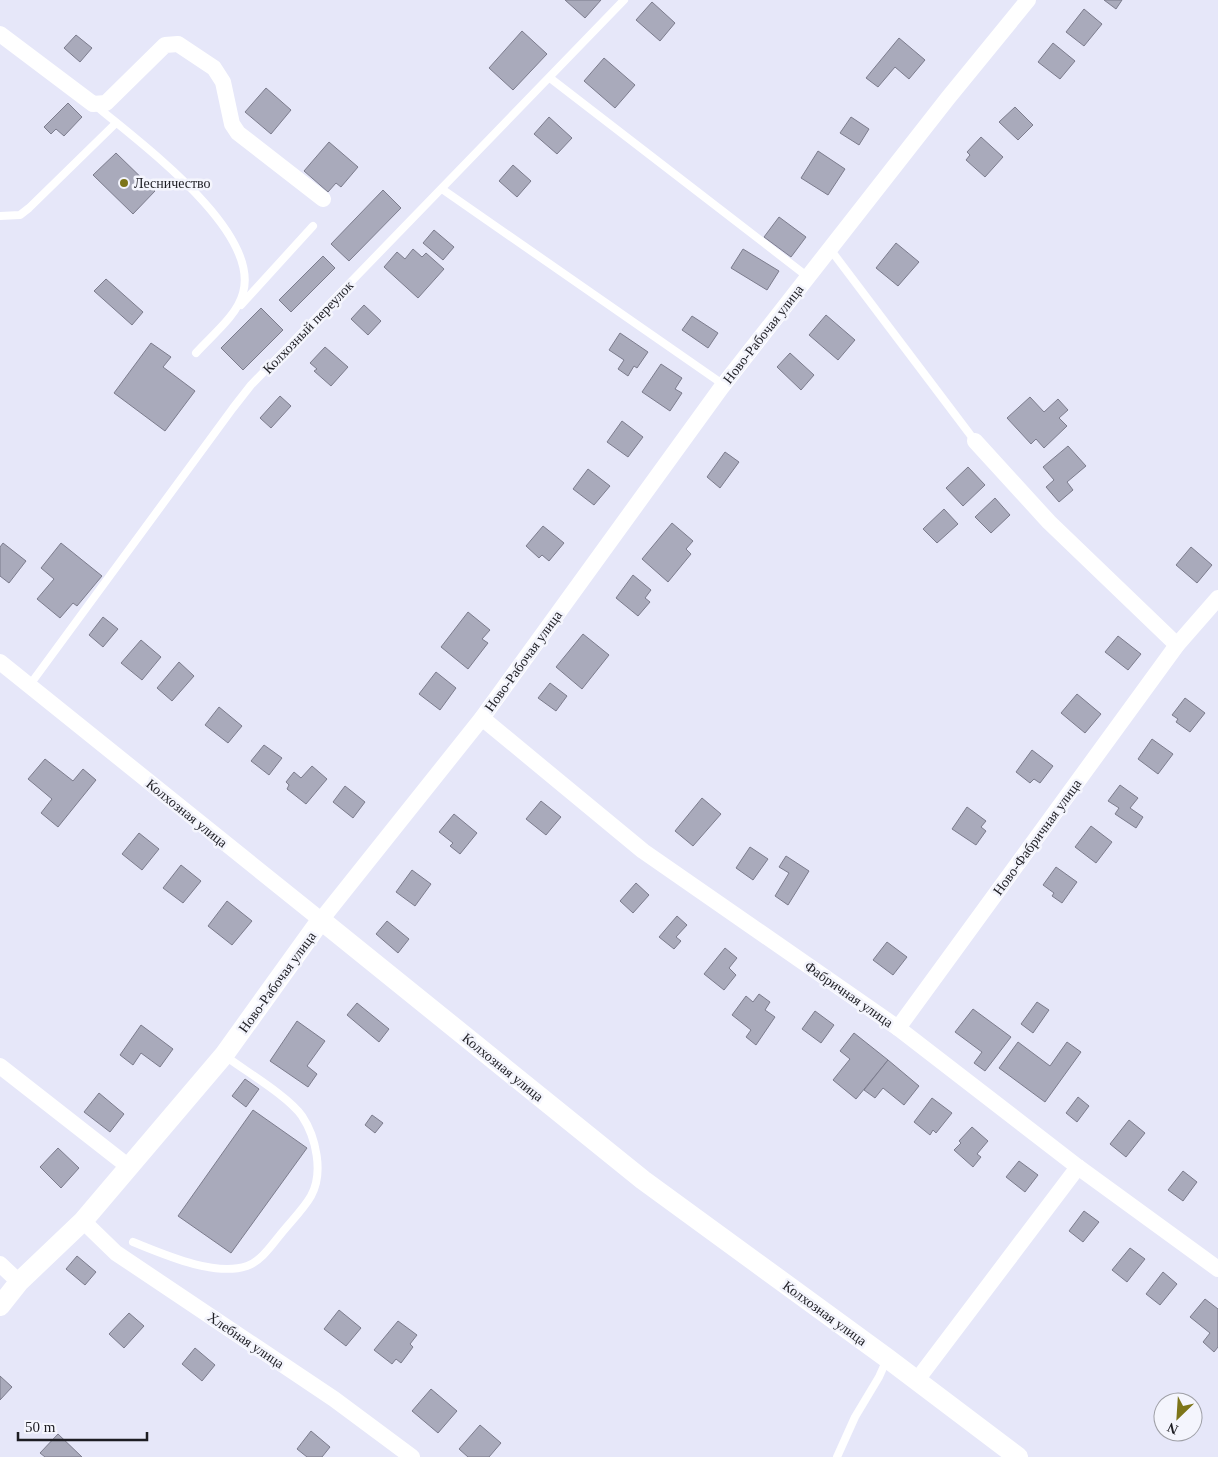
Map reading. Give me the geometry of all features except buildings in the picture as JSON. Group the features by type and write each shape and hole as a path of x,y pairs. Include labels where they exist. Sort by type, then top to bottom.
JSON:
{"street":[{"name":"Ново-Рабочая улица","path":"0,1306 19,1282 83,1221 224,1055 321,920 482,718 724,384 948,98 1028,0"},
{"path":"0,34 94,104 106,104 165,45 178,44 214,68 223,82 232,124 238,133 323,199"},
{"path":"975,441 1049,522 1177,645"},
{"name":"Ново-Фабричная улица","path":"898,1028 1177,645 1218,598"},
{"name":"Колхозная улица","path":"0,662 644,1180 917,1380 1018,1457"},
{"name":"Фабричная улица","path":"482,718 643,851 898,1028 1078,1168 1218,1269"},
{"path":"0,1066 129,1167"},
{"path":"917,1380 1078,1168"},
{"name":"Хлебная улица","path":"83,1221 116,1253 334,1399 412,1457"},
{"path":"0,1264 19,1282"}],"lane":[{"name":"Колхозный переулок","path":"29,686 251,386 624,0"},
{"path":"550,78 808,277"},
{"path":"94,104 189,185 210,207 236,246 245,274 243,293 234,312"},
{"path":"0,216 20,215 29,208 116,123"},
{"path":"442,188 724,384"},
{"path":"196,353 312,226"},
{"path":"830,249 975,441"},
{"path":"134,1242 168,1256 202,1266 228,1268 247,1266 261,1257 311,1197 316,1184 316,1158 314,1142 302,1116 293,1104 224,1055"},
{"path":"837,1457 855,1417 880,1377 887,1358"}],"place":[{"name":"Лесничество","path":"124,183"}]}
